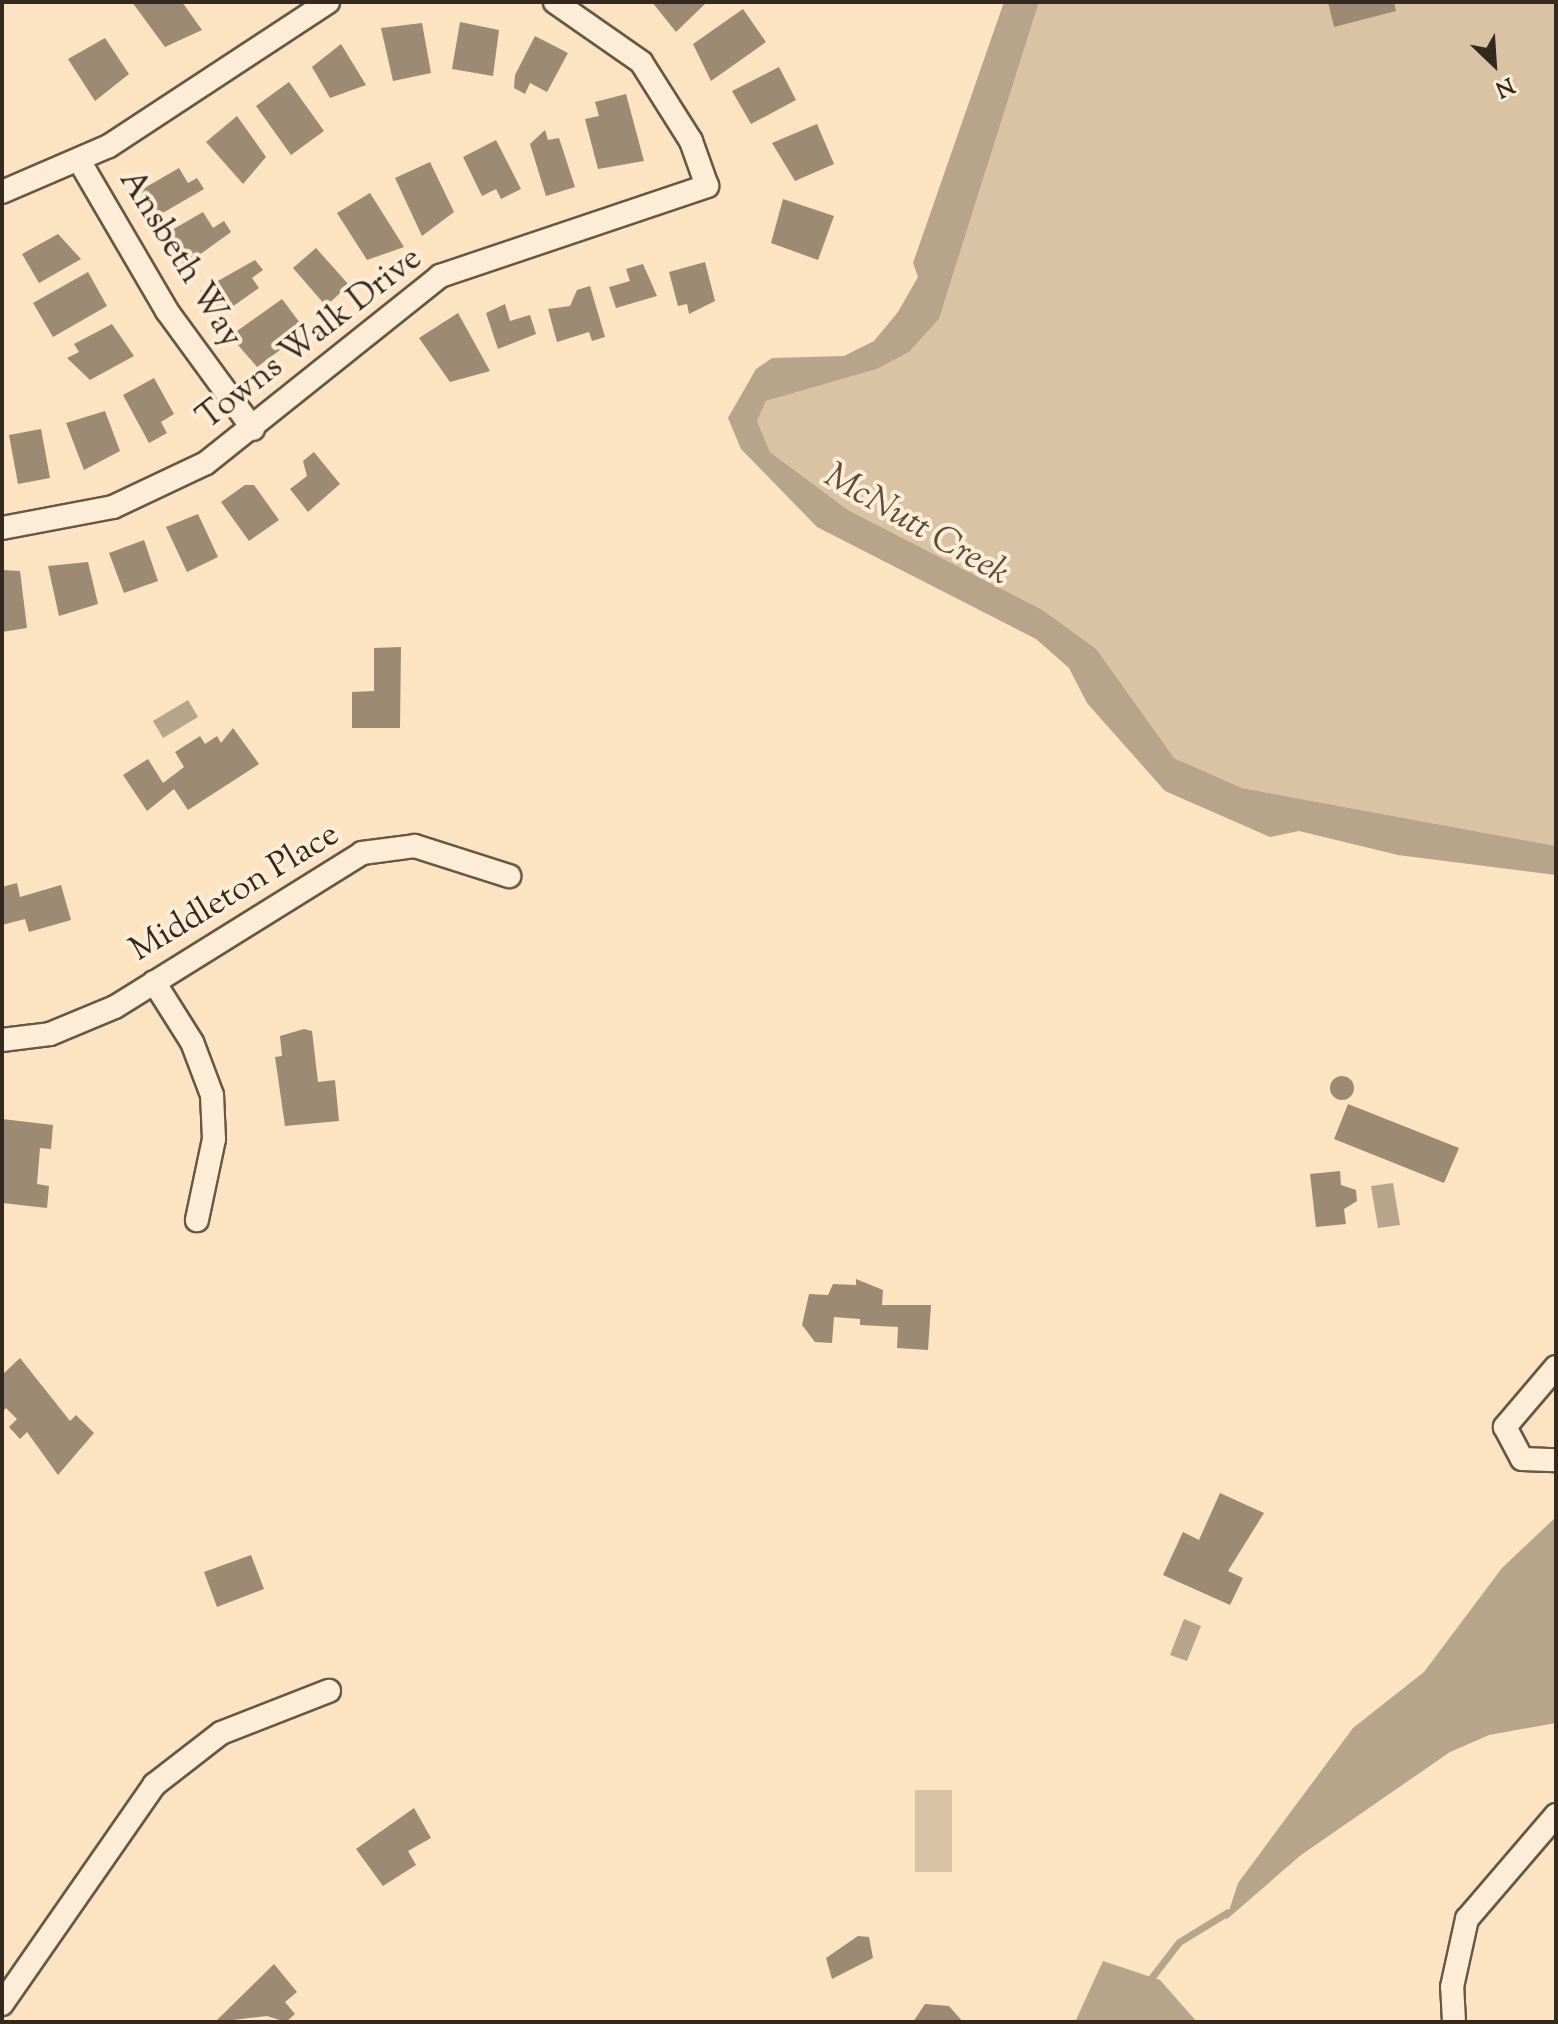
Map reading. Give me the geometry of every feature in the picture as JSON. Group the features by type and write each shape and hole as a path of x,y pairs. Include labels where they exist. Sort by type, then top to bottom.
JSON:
{"street":[{"path":"2,192 80,162 328,2"},
{"name":"Towns Walk Drive","path":"2,528 113,507 206,463 253,429 440,276 707,186 691,141 641,62 555,2"},
{"name":"Ansbeth Way","path":"80,162 167,311 253,429"},
{"name":"Middleton Place","path":"2,1040 82,1024 362,853 415,846 509,876"},
{"path":"154,982 192,1042 212,1095 214,1139 197,1220"},
{"path":"1556,1367 1505,1427 1522,1459 1556,1460"},
{"path":"2,2004 154,1785 221,1733 329,1691"},
{"path":"1454,2022 1452,1987 1467,1919 1556,1815"}],"shaded area":[{"path":"1004,2 1039,2 939,319 909,352 877,369 766,401 757,421 770,452 848,510 1041,609 1096,649 1174,758 1242,788 1556,846 1556,875 1398,855 1299,831 1270,837 1165,791 1087,703 1069,668 1036,639 817,527 741,449 728,418 756,369 772,358 844,356 874,341 898,312 918,277 913,263"},
{"path":"1039,2 1556,2 1556,846 1242,788 1174,758 1041,609 848,510 770,452 757,421 766,401 877,369 909,352 939,319"},
{"path":"188,700 198,717 163,738 153,721"},
{"path":"1393,1183 1400,1225 1378,1228 1371,1186"},
{"path":"1556,1517 1556,1723 1489,1735 1450,1752 1301,1855 1226,1920 1238,1883 1353,1728 1424,1672 1502,1568"},
{"path":"1184,1619 1201,1626 1187,1661 1170,1655"},
{"path":"915,1790 952,1790 952,1872 915,1872"},
{"path":"1103,1961 1160,1980 1197,2022 1075,2022"}],"building":[{"path":"132,2 182,2 202,30 165,47"},
{"path":"652,2 707,2 676,32"},
{"path":"1328,2 1394,2 1396,11 1334,27"},
{"path":"743,9 766,42 711,81 693,44"},
{"path":"460,22 499,30 493,76 452,69"},
{"path":"422,23 431,73 393,81 381,28"},
{"path":"535,36 568,53 547,92 530,83 525,94 514,88 515,75"},
{"path":"105,38 129,74 95,101 68,59"},
{"path":"341,44 366,85 330,98 312,67"},
{"path":"779,67 796,100 751,124 732,91"},
{"path":"289,82 324,131 291,155 256,106"},
{"path":"626,94 644,161 598,169 585,119 599,116 595,102"},
{"path":"237,116 266,157 243,184 206,142"},
{"path":"817,124 834,164 795,181 772,143"},
{"path":"545,130 548,140 559,138 575,187 546,196 530,144"},
{"path":"496,140 521,189 501,199 496,189 482,196 463,157"},
{"path":"430,162 454,212 422,236 395,178"},
{"path":"179,168 188,183 197,178 204,189 154,218 141,190"},
{"path":"370,193 404,247 367,260 337,213"},
{"path":"783,199 834,216 818,260 771,243"},
{"path":"203,212 213,228 224,221 231,232 184,266 165,234"},
{"path":"58,234 81,259 39,283 22,254"},
{"path":"316,248 349,285 326,306 293,268"},
{"path":"255,260 263,270 252,278 259,288 218,317 200,291"},
{"path":"705,262 715,301 689,314 687,304 678,306 669,272"},
{"path":"643,264 657,296 616,308 609,287 630,281 626,269"},
{"path":"88,272 107,306 53,337 33,303"},
{"path":"590,286 605,337 592,341 589,332 557,342 548,309 570,306 577,290"},
{"path":"282,299 306,331 257,367 230,336"},
{"path":"505,304 510,321 530,315 536,334 498,349 486,313"},
{"path":"458,313 490,371 450,382 419,338"},
{"path":"112,324 134,356 90,380 67,358 79,352 74,344"},
{"path":"154,378 174,414 161,422 167,433 149,443 123,395"},
{"path":"105,411 120,451 84,470 66,423"},
{"path":"41,429 50,478 18,484 9,435"},
{"path":"314,452 340,484 308,512 290,489 307,476 303,461"},
{"path":"245,485 254,485 279,520 249,541 221,502"},
{"path":"198,514 218,557 187,572 166,527"},
{"path":"144,540 158,581 124,593 109,553"},
{"path":"88,562 98,604 59,616 48,566"},
{"path":"2,570 20,571 27,628 2,632"},
{"path":"401,647 400,728 352,728 352,692 374,691 374,648"},
{"path":"233,728 259,764 188,810 174,789 147,811 123,775 148,759 163,783 184,767 175,752 200,736 205,744 217,736 221,743"},
{"path":"17,883 20,897 61,885 71,920 29,932 25,919 2,925 2,887"},
{"path":"304,1029 312,1031 318,1082 335,1080 339,1121 285,1126 275,1057 282,1056 280,1036"},
{"path":"1342,1076 1353,1083 1354,1088 1347,1099 1342,1100 1331,1093 1330,1088 1337,1077"},
{"path":"1348,1104 1459,1148 1444,1183 1334,1139"},
{"path":"2,1119 53,1125 51,1149 40,1148 37,1184 49,1186 47,1208 2,1203"},
{"path":"1340,1171 1341,1185 1356,1190 1357,1201 1344,1209 1346,1224 1316,1227 1310,1174"},
{"path":"856,1279 883,1290 882,1305 931,1305 928,1350 897,1348 898,1327 860,1325 860,1319 834,1317 832,1343 815,1342 802,1325 809,1294 828,1295 833,1284 856,1285"},
{"path":"20,1358 70,1421 76,1415 94,1433 58,1475 27,1432 20,1439 9,1427 17,1419 6,1408 2,1413 2,1375"},
{"path":"1220,1493 1264,1513 1228,1571 1243,1578 1230,1605 1163,1575 1183,1532 1199,1540"},
{"path":"251,1555 264,1589 217,1607 204,1572"},
{"path":"414,1808 431,1838 408,1851 416,1865 383,1886 356,1849"},
{"path":"858,1936 869,1937 873,1958 832,1979 826,1958"},
{"path":"274,1964 297,1992 285,2002 295,2014 286,2022 267,2016 215,2022"},
{"path":"925,2004 949,2006 963,2022 913,2022"}],"waterway":[{"path":"1152,1977 1179,1942 1228,1912"}],"water label":[{"name":"McNutt Creek","path":"916,526"}]}
